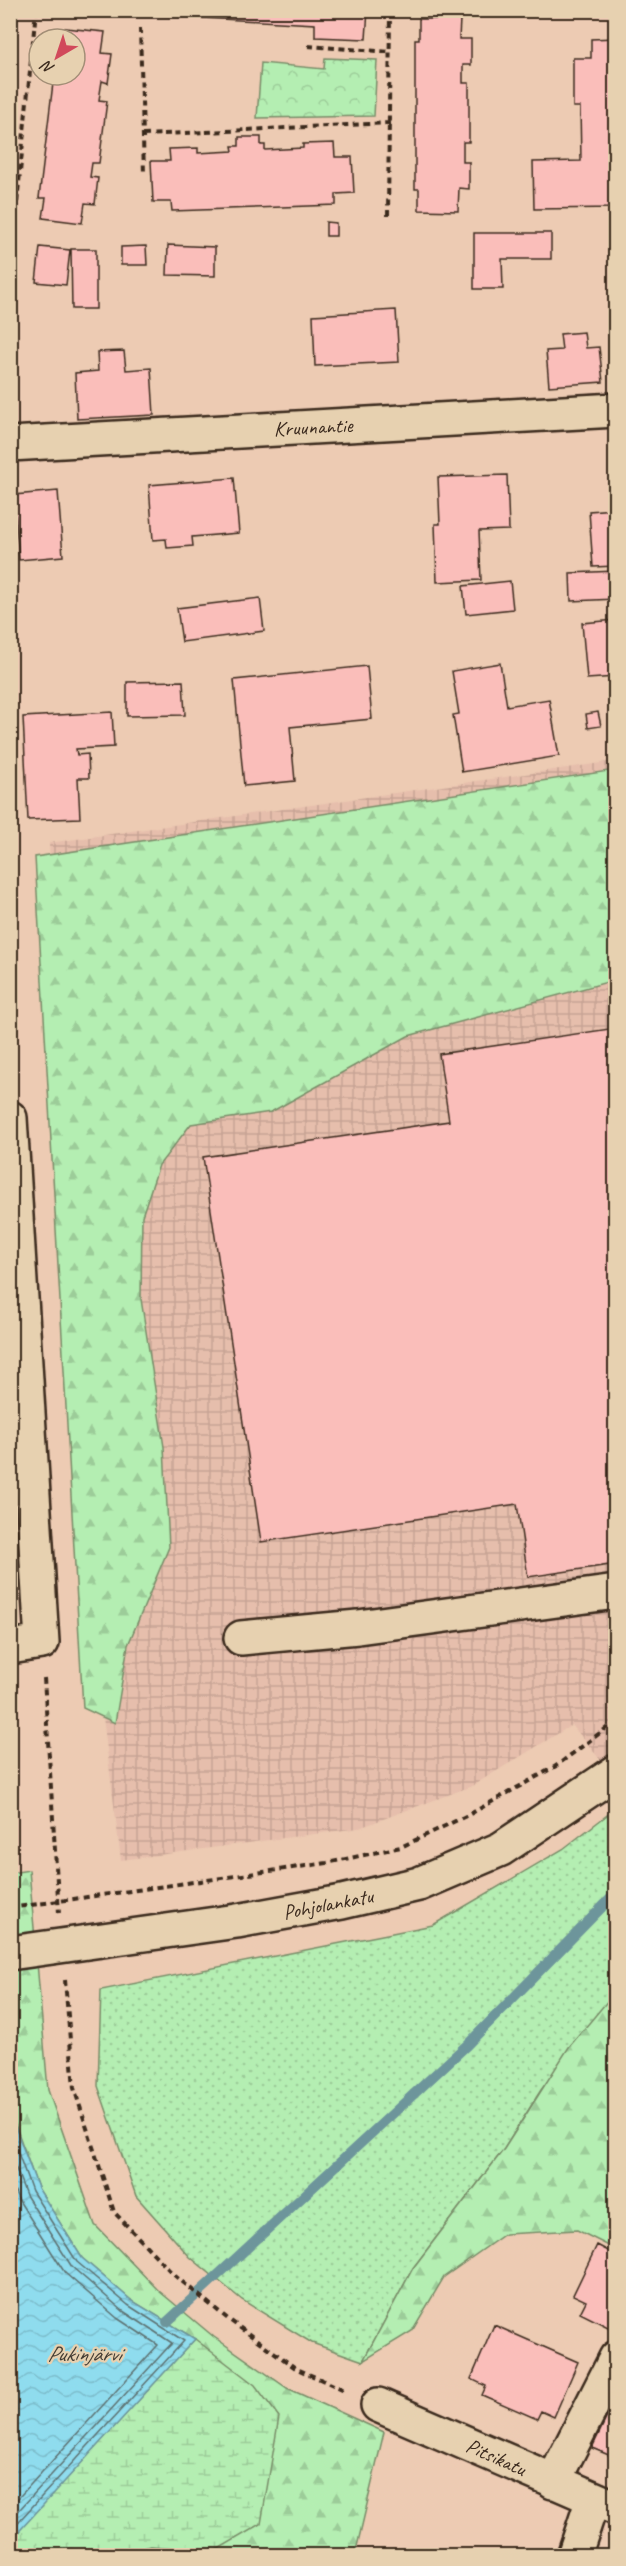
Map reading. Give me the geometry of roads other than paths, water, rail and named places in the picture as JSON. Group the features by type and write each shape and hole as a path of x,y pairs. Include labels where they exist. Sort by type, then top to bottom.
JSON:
{"street":[{"name":"Kruunantie","path":"10,444 615,410"},
{"path":"10,1118 26,1644"},
{"path":"241,1638 358,1627 615,1592"},
{"name":"Pohjolankatu","path":"10,1953 237,1921 342,1902 419,1884 501,1850 615,1772"},
{"path":"553,2482 615,2358"},
{"name":"Pitsikatu","path":"378,2405 604,2503"},
{"path":"574,2556 604,2503"}],"water":[{"name":"Pukinjärvi","path":"10,2113 38,2188 82,2258 131,2300 195,2339 11,2540"}],"waterway":[{"path":"167,2322 467,2045 616,1893"}]}
